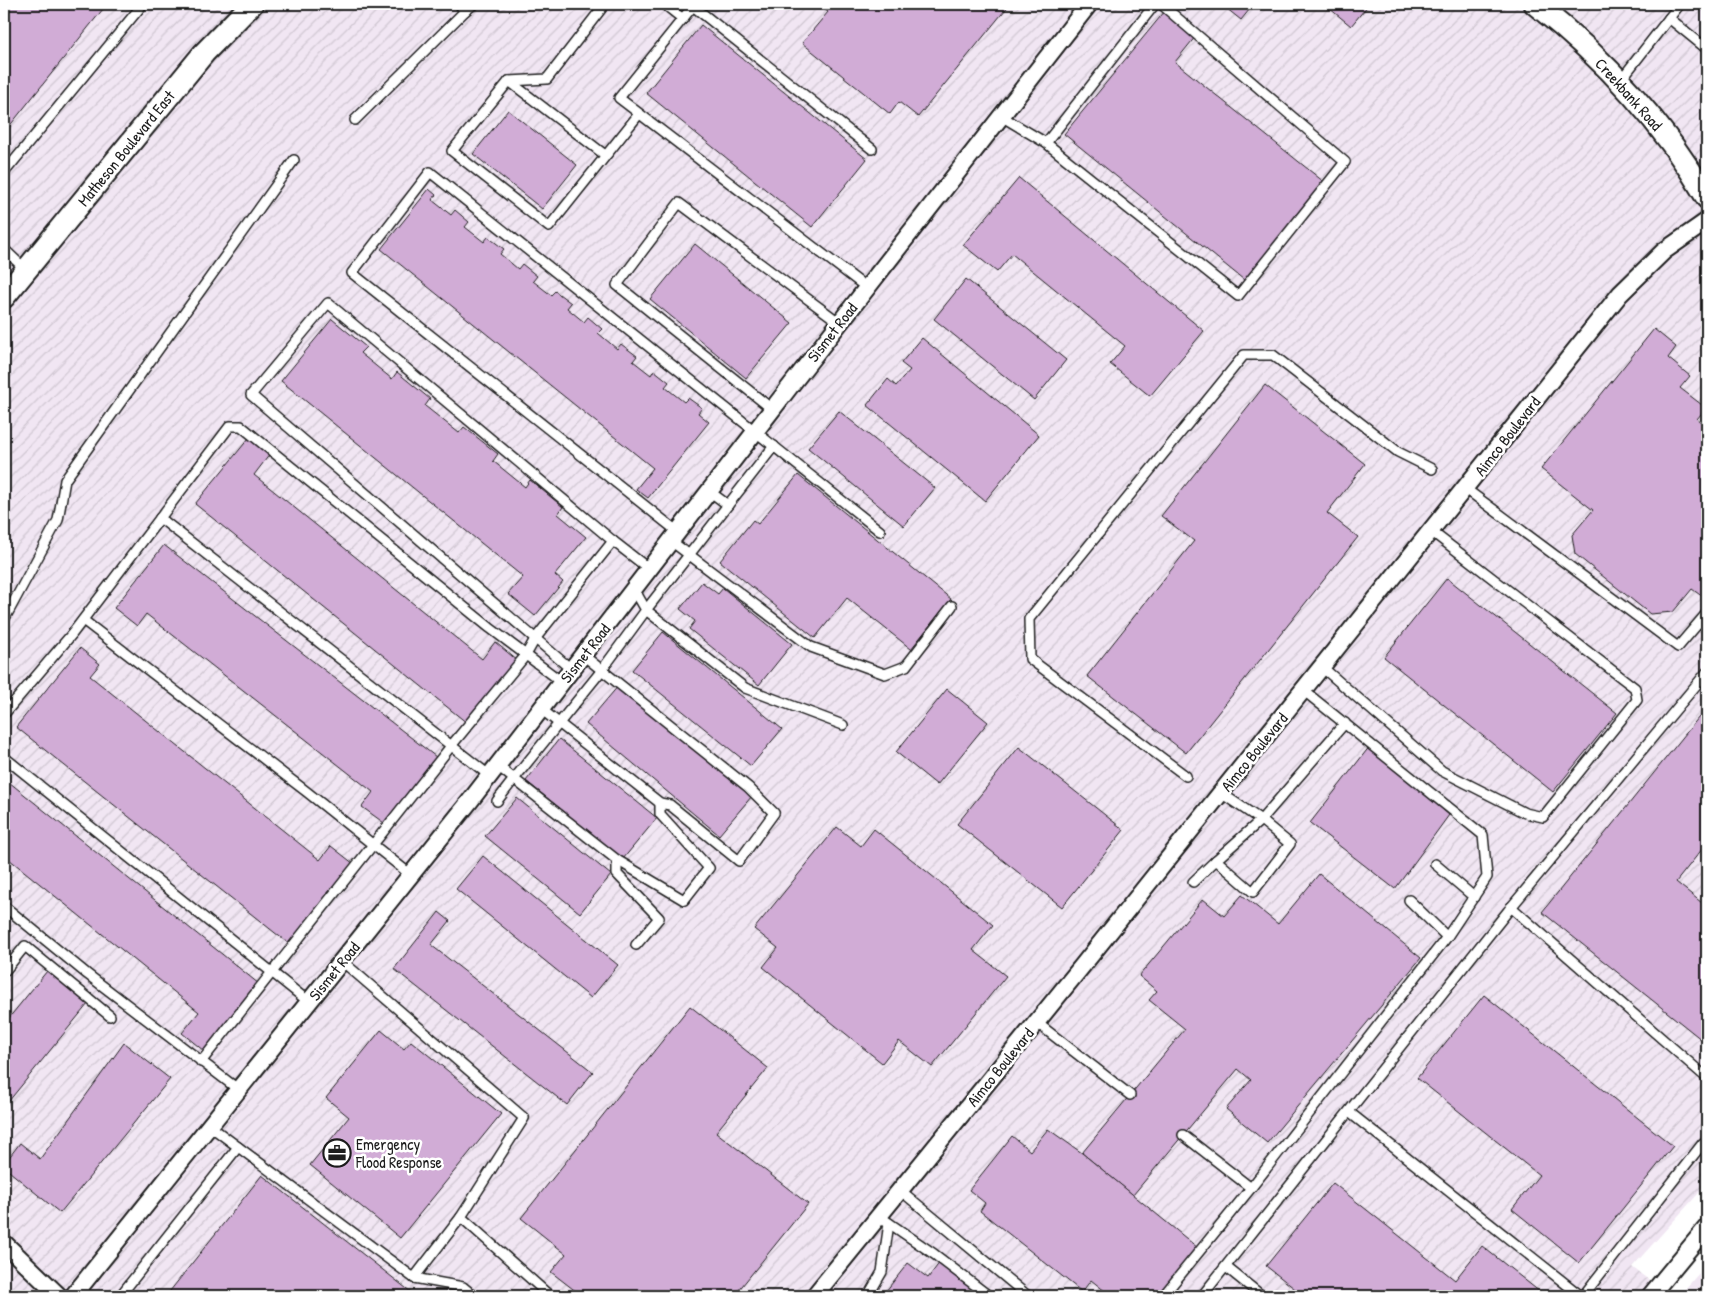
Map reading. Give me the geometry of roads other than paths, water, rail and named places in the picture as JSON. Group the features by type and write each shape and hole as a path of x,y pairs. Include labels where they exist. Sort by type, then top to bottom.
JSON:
{"street":[{"name":"Matheson Boulevard East","path":"4,297 204,53 252,4"},
{"name":"Sismet Road","path":"73,1296 494,771 772,409 1090,4"},
{"name":"Creekbank Road","path":"1535,4 1574,35 1646,110 1690,169 1707,198"},
{"name":"Aimco Boulevard","path":"814,1296 884,1219 900,1190 1466,489 1620,294 1664,251 1707,221"},
{"path":"1650,1296 1707,1227"},
{"path":"4,1243 59,1296"}],"lane":[{"path":"4,174 143,4"},
{"path":"355,120 462,8 474,4"},
{"path":"605,4 546,79 509,81 452,151 549,228 639,114"},
{"path":"664,4 683,19"},
{"path":"1046,143 1155,4"},
{"path":"1001,116 1046,143 1238,296 1345,162 1161,4"},
{"path":"1620,81 1680,4"},
{"path":"867,288 619,98 693,6 872,149"},
{"path":"1669,18 1707,49"},
{"path":"509,81 606,155"},
{"path":"4,620 58,520 64,480 294,160"},
{"path":"880,531 756,430 430,172 352,273 675,536 689,555 811,648 885,674 906,666 952,606"},
{"path":"772,409 618,285 679,203 840,323"},
{"path":"4,249 26,270"},
{"path":"567,676 536,639 251,395 328,303 613,542 649,569"},
{"path":"1186,776 1030,659 1029,618 1244,355 1273,355 1398,452 1432,469"},
{"path":"4,714 83,620 230,426 241,426 526,655 567,676"},
{"path":"497,802 558,722 602,670 646,610 774,446"},
{"path":"1466,489 1678,648 1707,613"},
{"path":"710,491 728,504"},
{"path":"160,518 451,746 494,771 514,779 618,860 684,900 710,868 660,814 660,803"},
{"path":"1322,667 1442,771 1525,813 1543,817 1594,754 1637,700 1635,688 1431,531"},
{"path":"201,1062 374,846 451,746 526,655 536,639 613,542"},
{"path":"634,589 646,610 745,688 843,725"},
{"path":"83,620 411,875"},
{"path":"541,709 660,803 670,805 739,862 774,813 748,787 583,655"},
{"path":"1202,1296 1510,908 1707,672"},
{"path":"1163,1296 1251,1188 1446,937 1488,877 1483,835 1303,690"},
{"path":"1193,882 1261,820 1345,723"},
{"path":"4,757 309,1002"},
{"path":"1216,860 1253,892 1290,844 1261,820 1221,793"},
{"path":"618,860 618,874 659,918 636,945"},
{"path":"1436,864 1474,897"},
{"path":"1409,900 1446,937"},
{"path":"4,906 86,974 238,1090"},
{"path":"1510,908 1707,1078"},
{"path":"4,972 25,946 110,1016"},
{"path":"342,961 524,1118 461,1217 414,1278"},
{"path":"1036,1022 1130,1095"},
{"path":"1349,1112 1582,1296 1704,1143"},
{"path":"210,1126 414,1278 463,1287 474,1296"},
{"path":"1183,1135 1251,1188"},
{"path":"120,1296 238,1147"},
{"path":"900,1190 1028,1296"},
{"path":"461,1217 550,1296"},
{"path":"868,1296 882,1272 884,1219"},
{"path":"884,1219 989,1296"},
{"path":"1226,1267 1262,1296"}],"place":[{"name":"Emergency Flood Response","path":"337,1153"}]}
